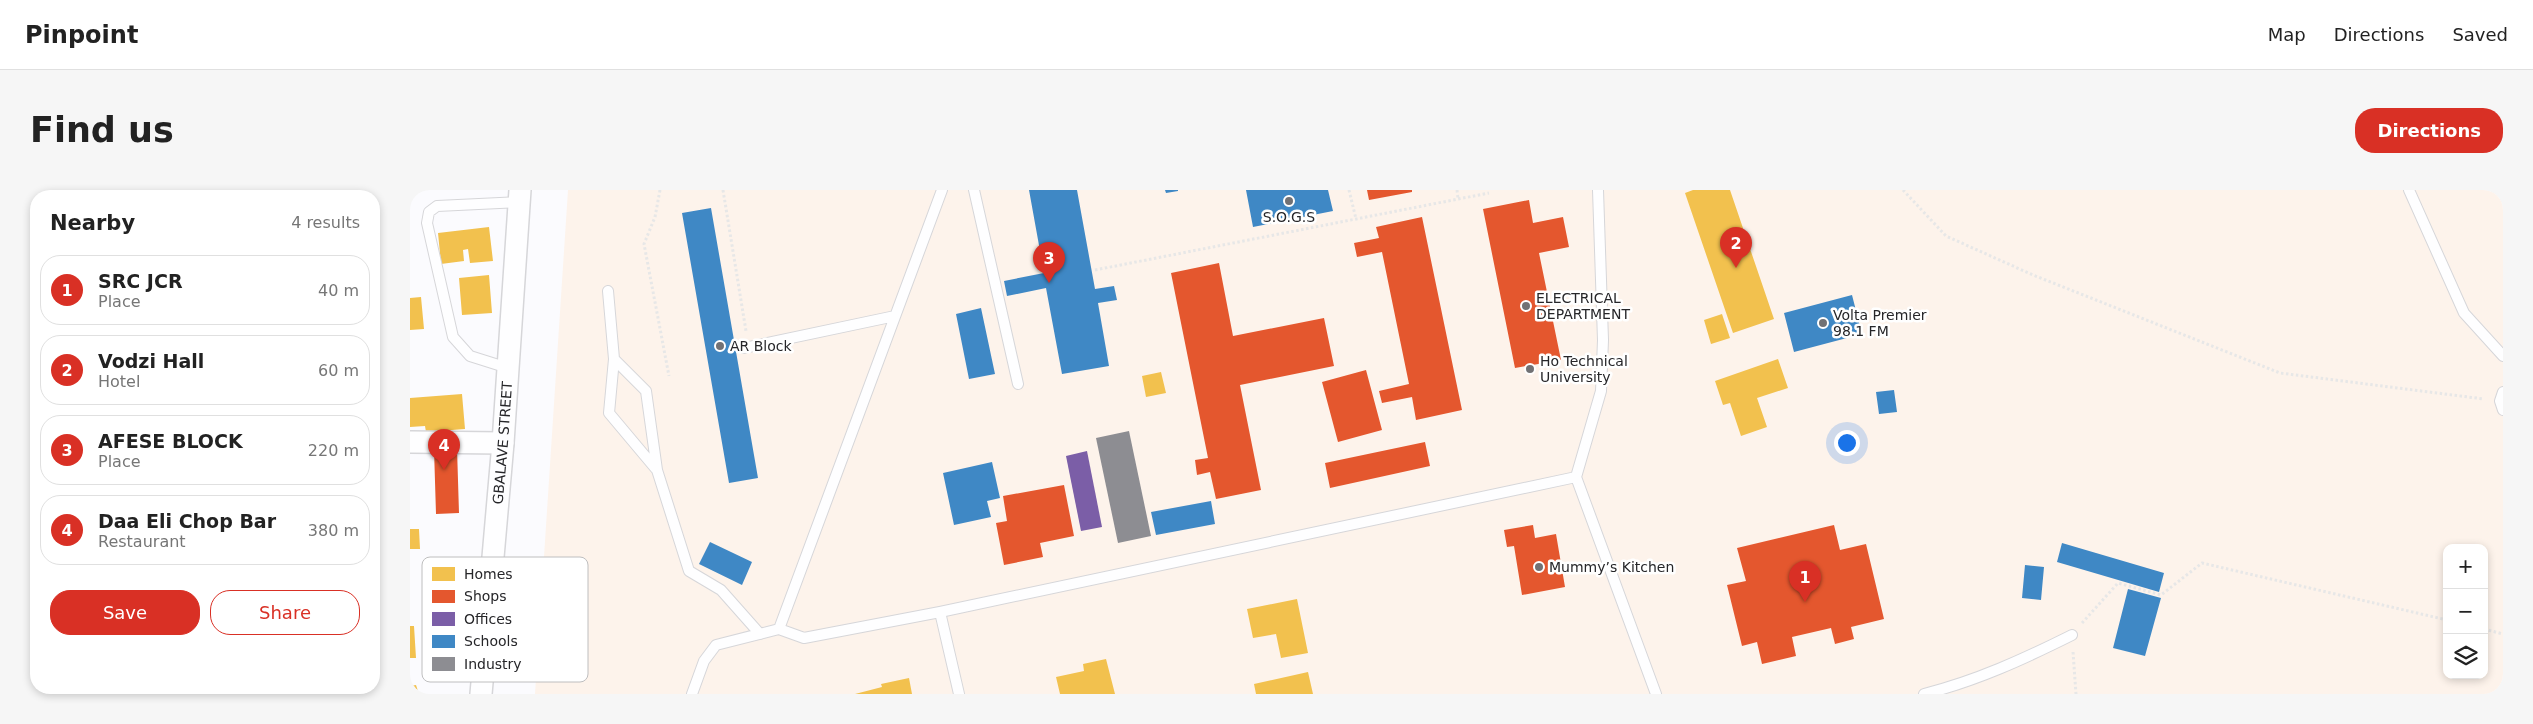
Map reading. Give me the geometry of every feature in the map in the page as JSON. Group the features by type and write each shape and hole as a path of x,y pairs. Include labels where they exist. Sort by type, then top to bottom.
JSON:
{"street":[{"name":"GBALAVE STREET","path":"493,557 520,196"},
{"path":"410,442 503,442"}],"lane":[{"path":"780,629 942,190"},
{"path":"974,190 1018,384"},
{"path":"1598,190 1603,340 1600,391 1576,477 1656,694"},
{"path":"2409,190 2464,313 2503,356"},
{"path":"508,368 470,356 453,337 427,224 429,212 437,206 520,196"},
{"path":"608,291 614,359 609,413 657,470"},
{"path":"746,347 895,316"},
{"path":"614,359 646,391 657,470 689,571 721,590 760,634"},
{"path":"692,694 704,661 716,645 780,629 804,638 940,612 1576,477"},
{"path":"940,612 959,694"},
{"path":"1924,694 1951,687 2017,662 2072,635"}],"path":[{"path":"660,190 655,217 644,244 669,376"},
{"path":"723,190 746,347"},
{"path":"1349,190 1356,219"},
{"path":"1457,190 1458,199"},
{"path":"1903,190 1946,236 2034,275 2280,373 2502,401"},
{"path":"1095,270 1489,193"},
{"path":"2076,694 2072,635 2118,583 2161,596 2202,563 2443,619"},
{"path":"2488,630 2503,634"}],"shaded area":[{"name":"Ho Technical University","path":"568,190 2503,190 2503,694 535,694 536,682 588,682 588,557 544,557"}],"building: Homes":[{"path":"1693,190 1730,190 1774,319 1733,333 1685,193"},
{"path":"489,227 493,261 470,263 468,249 463,250 464,261 441,264 438,233"},
{"path":"489,275 492,313 462,315 459,278"},
{"path":"421,297 424,329 410,330 410,298"},
{"path":"1722,314 1730,338 1711,344 1704,320"},
{"path":"1778,359 1788,388 1757,398 1767,427 1741,436 1730,403 1723,405 1715,381"},
{"path":"1161,372 1166,393 1146,397 1142,376"},
{"path":"462,394 465,429 426,432 425,426 410,427 410,398"},
{"path":"410,529 419,529 420,549 410,549"},
{"path":"1297,599 1308,653 1281,658 1276,634 1253,638 1247,609"},
{"path":"410,626 414,626 416,658 410,658"},
{"path":"1106,659 1115,694 1060,694 1056,677 1084,671 1083,664"},
{"path":"1308,672 1313,694 1256,694 1254,684"},
{"path":"909,678 912,694 855,694 882,687 881,684"},
{"path":"416,685 419,694 410,694 410,686"}],"building: Shops":[{"path":"1367,190 1412,190 1412,192 1369,200"},
{"name":"ELECTRICAL DEPARTMENT","path":"1529,200 1533,223 1563,217 1569,247 1539,253 1561,360 1515,368 1483,209"},
{"path":"1422,217 1462,410 1416,420 1412,397 1382,403 1379,391 1409,384 1382,252 1357,257 1354,243 1379,238 1376,227"},
{"path":"1219,263 1233,336 1324,318 1334,366 1240,385 1261,490 1216,499 1210,472 1197,475 1195,460 1208,458 1171,273"},
{"path":"1366,370 1382,430 1338,442 1322,382"},
{"path":"1425,442 1430,466 1330,488 1325,463"},
{"path":"457,448 459,513 436,514 434,449"},
{"path":"1064,485 1074,536 1040,543 1043,557 1004,565 996,523 1007,521 1003,496"},
{"name":"Mummy’s Kitchen","path":"1533,525 1535,538 1556,534 1565,587 1522,595 1514,546 1507,547 1504,530"},
{"path":"1834,525 1840,550 1866,544 1884,619 1851,627 1854,639 1835,644 1831,628 1792,637 1796,656 1762,664 1757,642 1742,646 1727,585 1746,581 1737,548"}],"building: Offices":[{"path":"1087,451 1102,527 1081,531 1066,456"}],"building: Schools":[{"path":"1029,190 1077,190 1095,289 1114,286 1117,300 1098,303 1109,366 1062,374 1046,288 1007,296 1004,281 1044,273"},
{"path":"1165,190 1178,190 1178,191 1166,193"},
{"name":"S.O.G.S","path":"1246,190 1328,190 1333,211 1253,227"},
{"name":"AR Block","path":"711,208 758,478 729,483 682,213"},
{"name":"Volta Premier 98.1 FM","path":"1852,295 1862,334 1794,352 1784,313"},
{"path":"981,308 995,374 969,379 956,314"},
{"path":"1894,390 1897,412 1879,414 1876,392"},
{"path":"992,462 1000,498 987,501 991,517 954,525 943,473"},
{"path":"1211,501 1215,524 1156,535 1151,512"},
{"path":"710,542 752,562 742,585 699,564"},
{"path":"2062,543 2164,573 2159,592 2057,562"},
{"path":"2025,565 2044,567 2041,600 2022,598"},
{"path":"2128,589 2161,598 2145,656 2113,648"}],"building: Industry":[{"path":"1129,431 1151,536 1118,543 1096,438"}],"place":[{"name":"S.O.G.S","path":"1289,201"},
{"name":"Vodzi Hall","path":"1736,268"},
{"name":"AFESE BLOCK","path":"1049,283"},
{"name":"ELECTRICAL DEPARTMENT","path":"1526,306"},
{"name":"Volta Premier 98.1 FM","path":"1823,323"},
{"name":"AR Block","path":"720,346"},
{"name":"Ho Technical University","path":"1530,369"},
{"name":"Daa Eli Chop Bar","path":"444,470"},
{"name":"Mummy’s Kitchen","path":"1539,567"},
{"name":"SRC JCR","path":"1805,602"}]}
